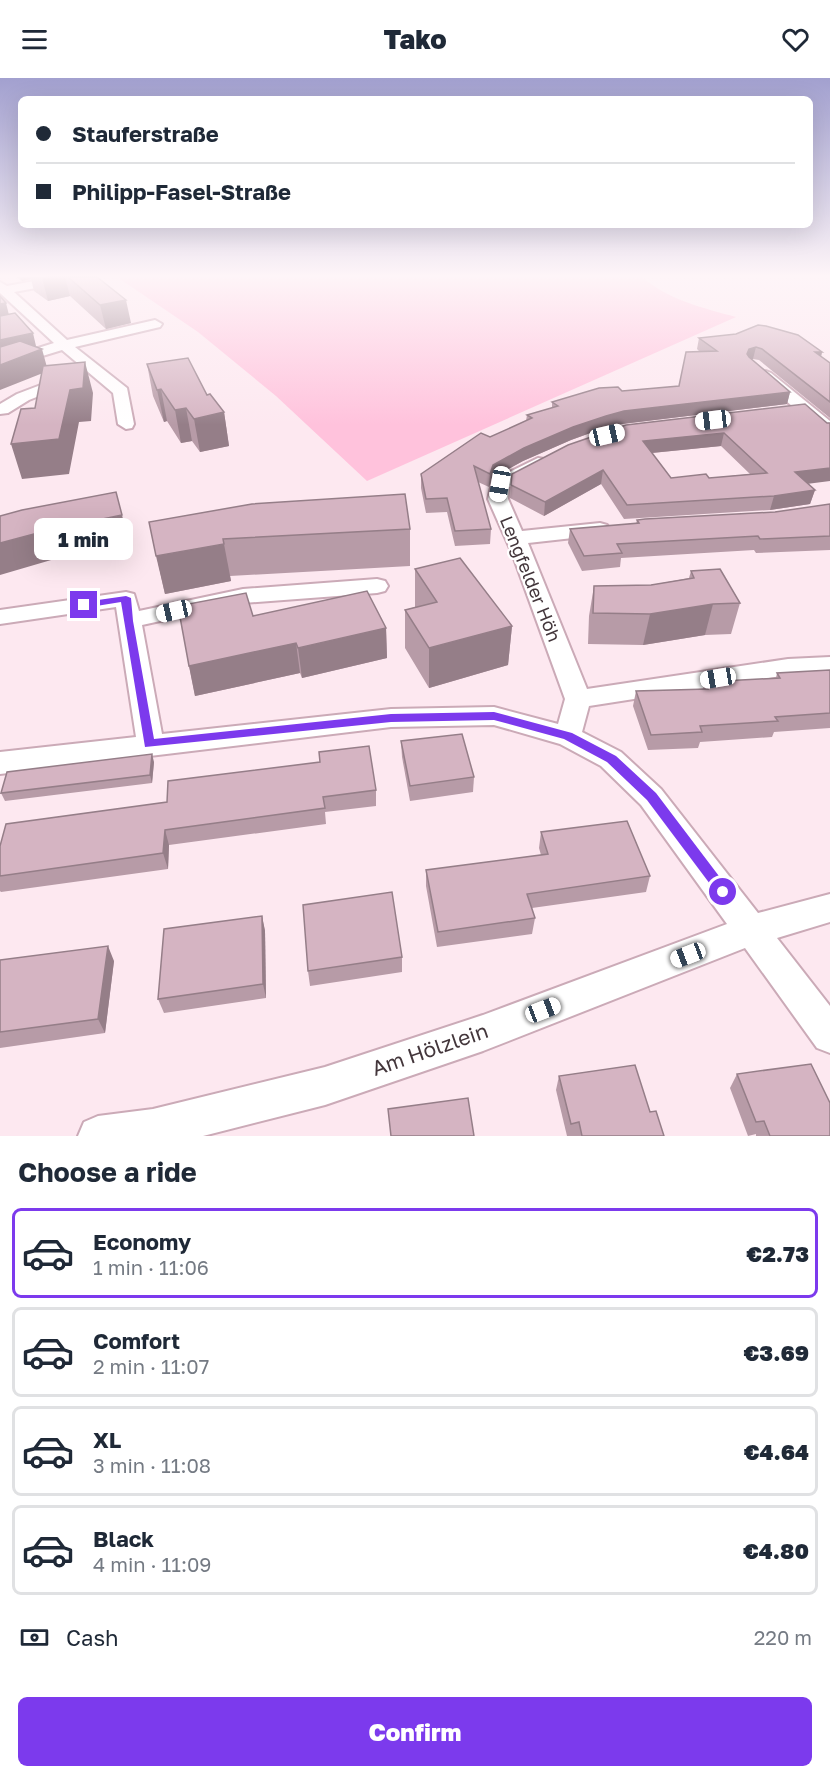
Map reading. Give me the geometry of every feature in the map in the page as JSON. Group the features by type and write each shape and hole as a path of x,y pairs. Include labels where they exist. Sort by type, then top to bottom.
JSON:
{"street":[{"path":"43,326 121,391 126,424"},
{"path":"0,365 64,345 145,326"},
{"path":"753,365 830,429"},
{"path":"2,410 23,397 94,369"},
{"path":"782,412 805,409"},
{"name":"Lengfelder Höh","path":"552,457 500,484 498,499 578,699"},
{"path":"514,538 619,527"},
{"path":"128,621 243,596 377,586"},
{"path":"0,617 126,598 150,744"},
{"path":"568,736 578,699 788,667 830,665"},
{"path":"0,763 150,744 402,717 494,716 568,736 611,759 651,797 830,1035"},
{"name":"Am Hölzlein","path":"98,1136 153,1129 325,1086 483,1033 752,930 830,908"}],"shaded area":[{"path":"190,326 715,326 367,481 276,396"}],"building":[{"path":"0,326 27,326 33,333 0,340"},
{"path":"755,326 767,326 798,335 822,352 815,352 830,363 830,402 762,349 756,347 749,349 747,354 749,357 790,392 624,411 573,427 524,448 493,465 490,474 474,466 491,529 455,531 447,498 426,499 421,474 481,433 490,437 532,418 527,415 558,406 552,402 599,388 618,387 622,391 679,386 686,352 717,351 699,338 736,334"},
{"path":"20,341 42,349 0,365 0,347"},
{"path":"188,358 207,395 210,394 224,412 194,419 186,408 175,410 161,389 157,390 147,364"},
{"path":"85,362 83,388 70,390 59,439 11,444 21,409 35,408 43,366"},
{"path":"805,404 827,423 830,423 830,468 795,472 815,490 774,496 627,505 603,470 545,502 511,485 512,474 568,445 626,425","holes":["724,433 767,473 709,478 706,474 671,478 643,441"]},
{"path":"116,492 122,515 0,543 0,516"},
{"path":"405,494 410,529 223,539 224,544 156,556 149,522 252,504"},
{"path":"830,504 830,536 760,539 758,536 617,544 622,553 584,556 570,529 639,523 637,520 645,519 775,512"},
{"path":"460,558 512,626 429,648 405,610 437,602 415,569"},
{"path":"720,569 740,603 713,604 650,614 593,613 594,586 651,585 694,578 691,571"},
{"path":"367,591 386,628 298,648 296,643 189,666 178,606 246,593 253,616"},
{"path":"830,670 830,713 775,717 778,721 700,726 702,732 651,735 636,691 708,689 705,682 780,678 777,673"},
{"path":"462,734 474,777 410,786 401,741"},
{"path":"369,746 376,790 323,797 325,808 165,830 163,853 0,876 0,846 6,824 167,802 168,781 320,762 319,752"},
{"path":"152,754 150,775 1,793 7,772"},
{"path":"627,821 650,876 527,894 535,918 438,932 426,870 548,854 541,832"},
{"path":"392,892 402,957 308,971 303,905"},
{"path":"262,916 263,984 158,999 164,929"},
{"path":"108,946 98,1019 0,1032 0,960"},
{"path":"811,1064 830,1103 830,1136 770,1136 764,1121 756,1122 737,1074"},
{"path":"635,1065 650,1112 656,1111 664,1136 582,1136 579,1122 571,1124 559,1076"},
{"path":"468,1098 474,1136 391,1136 388,1109"}],"route":[{"path":"84,605 126,598 150,744 391,718 494,716 568,736 611,759 651,797 723,892"}]}
